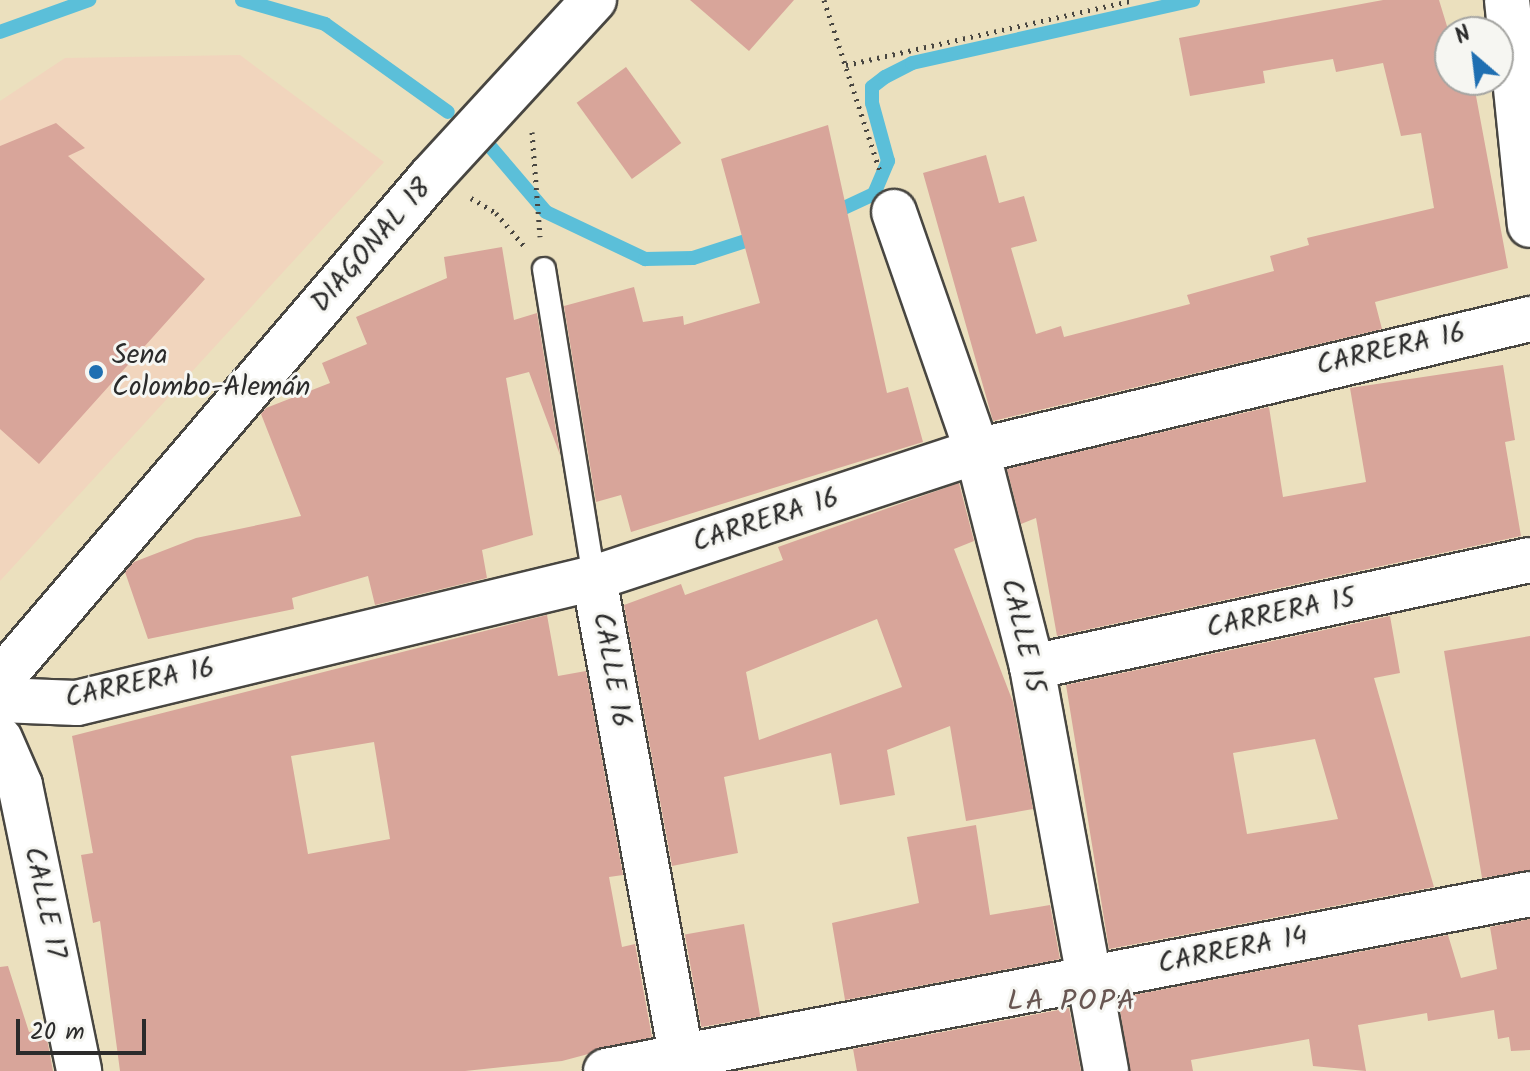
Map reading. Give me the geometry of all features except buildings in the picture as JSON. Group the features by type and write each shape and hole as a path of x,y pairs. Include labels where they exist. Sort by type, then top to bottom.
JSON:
{"street":[{"path":"1507,0 1530,225"},
{"name":"DIAGONAL 18","path":"0,680 439,168 500,109 586,2"},
{"name":"CALLE 15","path":"894,212 977,451 1032,667 1106,1071"},
{"name":"CARRERA 16","path":"0,700 77,703 594,578 977,451 1530,319"},
{"name":"CARRERA 15","path":"1032,667 1530,560"},
{"name":"CALLE 16","path":"594,578 682,1062"},
{"name":"CALLE 17","path":"0,739 20,785 79,1071"},
{"name":"CARRERA 14","path":"606,1071 682,1062 1087,979 1530,894"}],"lane":[{"name":"CALLE 16","path":"544,269 594,578"}],"path":[{"path":"824,0 878,166"},
{"path":"846,65 1134,0"},
{"path":"439,168 496,213 544,269"},
{"path":"533,177 539,223"}],"shaded area":[{"name":"Sena Colombo-Alemán","path":"240,55 384,162 0,581 0,101 65,58"}],"waterway":[{"path":"0,32 89,0"},
{"path":"242,0 325,24 448,112"},
{"path":"831,214 874,194 888,161 872,103 872,87 885,77 912,63 1193,0"},
{"path":"488,144 546,212 645,259 693,258 761,236"}],"place":[{"name":"Sena Colombo-Alemán","path":"96,372"}],"district":[{"name":"LA POPA","path":"1072,1002"}]}
